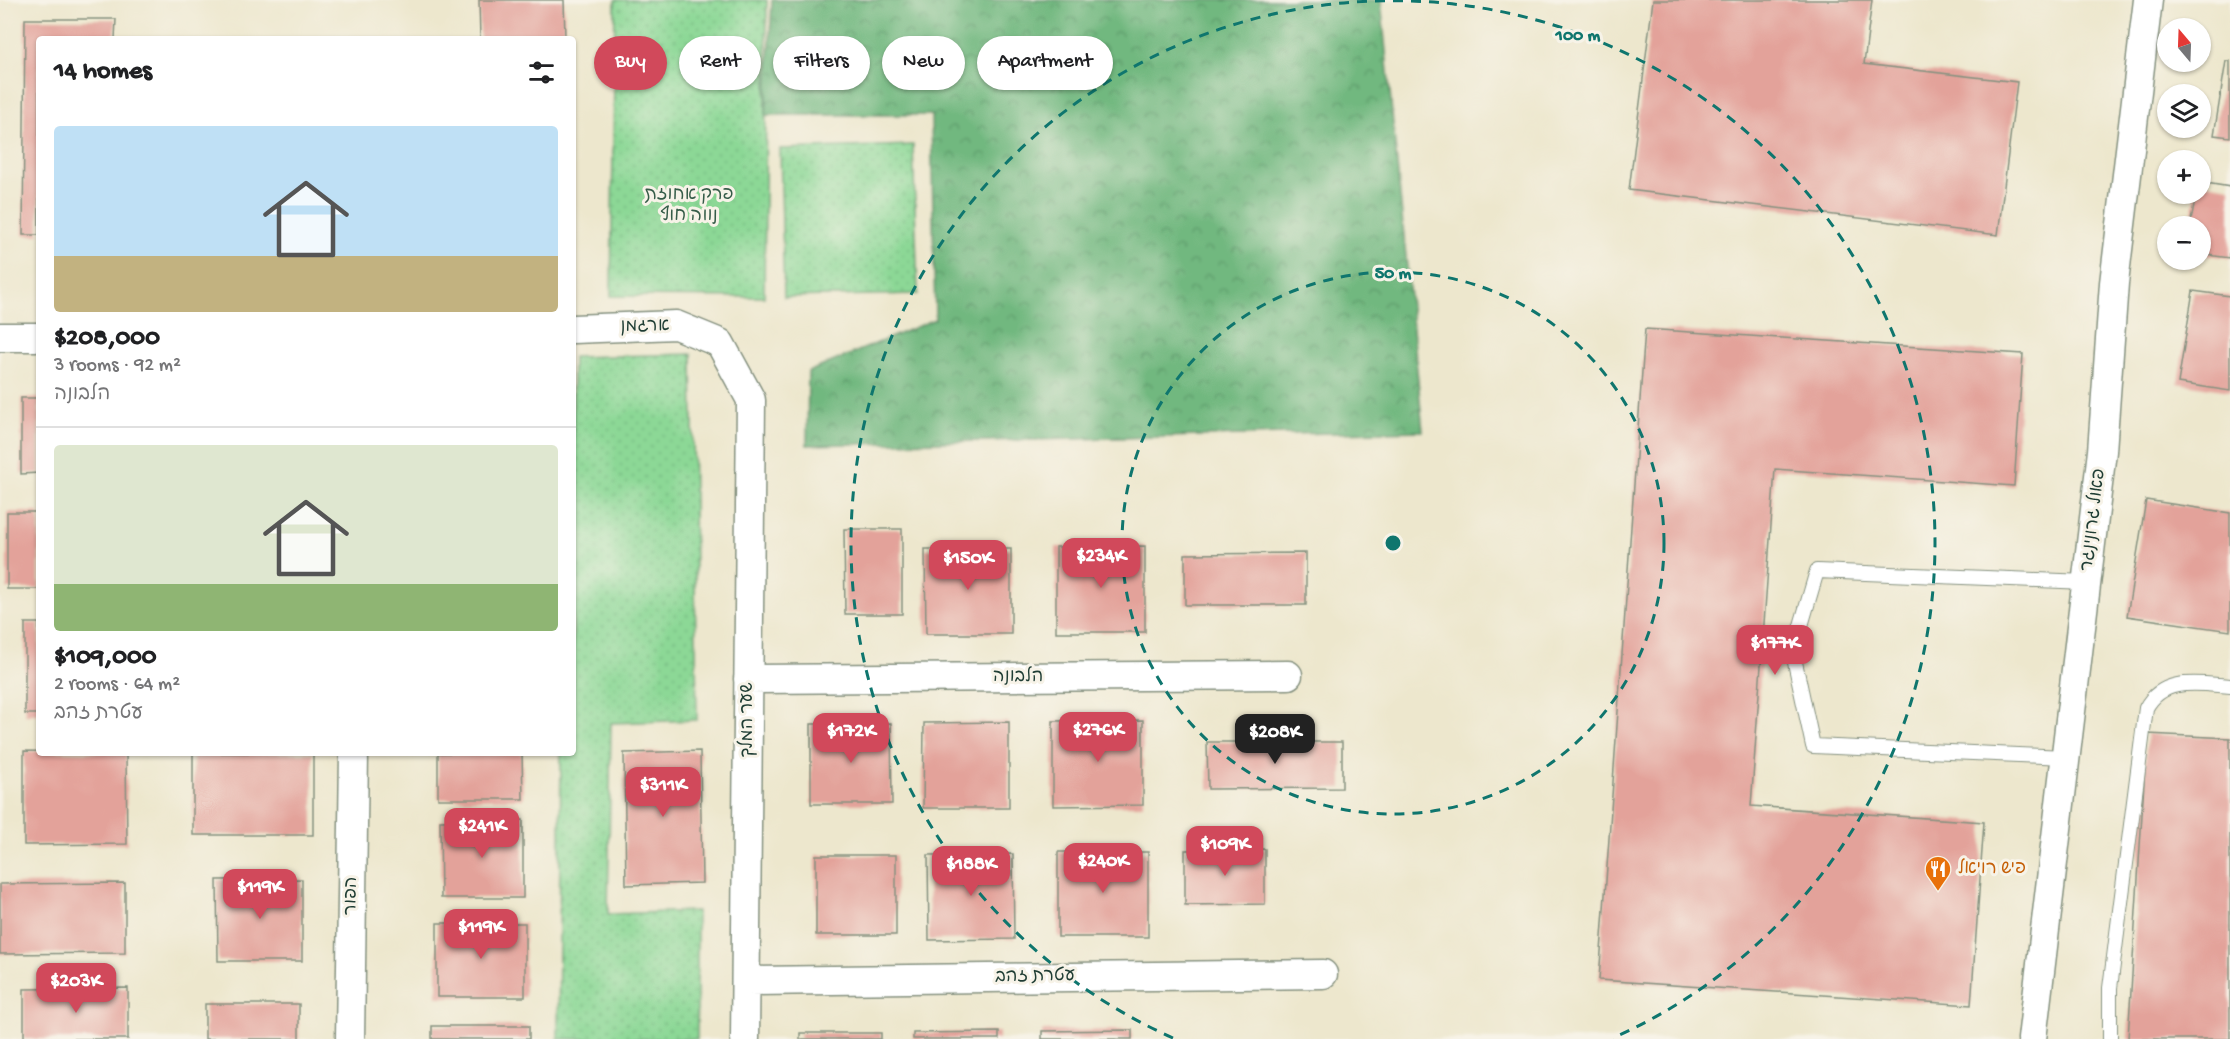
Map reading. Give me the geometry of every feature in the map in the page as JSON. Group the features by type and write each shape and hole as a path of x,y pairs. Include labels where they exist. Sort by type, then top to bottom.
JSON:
{"street":[{"name":"פאול גרונינגר","path":"2032,1039 2102,452 2114,283 2148,0"},
{"name":"ארגמן","path":"576,329 676,325 720,343 750,400"},
{"path":"0,337 36,337"},
{"name":"שער המלך","path":"746,1039 750,400"},
{"name":"הלבונה","path":"748,679 1288,675"},
{"name":"הפור","path":"350,1039 354,756"},
{"name":"עטרת זהב","path":"746,981 1323,974"}],"lane":[{"path":"2066,757 1813,746 1793,653 1817,571 2086,582"},
{"path":"2110,1039 2110,988 2146,708 2152,697 2166,687 2186,682 2230,686"}],"green space":[{"name":"פרק אחוזת נווה חוף","path":"615,0 767,0 764,297 611,296 614,90 667,90 667,36 615,36"},
{"path":"772,0 1381,0 1423,431 807,445 808,372 935,319 931,115 766,115"},
{"path":"913,145 918,294 784,297 780,149"},
{"path":"692,354 697,720 611,723 608,914 697,911 697,1039 558,1039 561,756 576,756 576,357"}],"building":[{"path":"479,0 564,0 565,36 480,36"},
{"path":"1653,0 1872,0 1864,64 2017,82 1998,235 1629,190"},
{"path":"25,19 116,19 115,36 36,36 36,235 23,235"},
{"path":"2226,61 2230,61 2230,137 2214,135"},
{"path":"2211,184 2230,187 2230,258 2211,255 2211,216 2192,216 2194,204 2211,204"},
{"path":"2193,291 2230,296 2230,391 2178,383"},
{"path":"1645,329 2023,354 2014,486 1775,469 1751,806 1984,822 1971,1005 1599,980"},
{"path":"21,398 36,398 36,473 21,474"},
{"path":"2146,500 2230,513 2230,631 2127,616"},
{"path":"7,512 36,512 36,589 7,589"},
{"path":"844,529 902,529 902,614 845,614"},
{"path":"1145,546 1145,632 1056,632 1056,547"},
{"path":"925,549 1011,549 1011,634 926,634"},
{"path":"1306,553 1306,605 1185,605 1185,554"},
{"path":"25,623 36,623 36,714 25,714"},
{"path":"1143,720 1143,805 1053,806 1053,721"},
{"path":"1009,722 1009,808 923,808 924,723"},
{"path":"891,723 892,804 811,804 811,724"},
{"path":"2147,734 2230,738 2230,1039 2128,1039"},
{"path":"1207,742 1342,742 1342,788 1208,789"},
{"path":"24,751 36,751 36,756 126,756 127,844 24,845"},
{"path":"700,751 702,883 626,885 624,753"},
{"path":"193,756 313,756 313,835 193,835"},
{"path":"438,756 522,756 523,799 438,799"},
{"path":"523,820 523,898 441,898 440,821"},
{"path":"1265,849 1265,904 1185,905 1185,850"},
{"path":"1058,852 1148,852 1148,937 1058,937"},
{"path":"1013,854 1014,939 929,940 928,855"},
{"path":"816,855 896,855 896,935 816,935"},
{"path":"302,879 302,961 218,961 217,880"},
{"path":"125,883 125,953 0,954 0,884"},
{"path":"437,923 525,923 525,997 437,997"},
{"path":"128,988 128,1039 24,1039 24,989"},
{"path":"205,1004 299,1004 299,1039 205,1039"},
{"path":"432,1026 529,1026 529,1039 432,1039"},
{"path":"1132,1030 1132,1039 1042,1039 1042,1031"},
{"path":"999,1032 999,1039 913,1039 913,1033"},
{"path":"800,1033 881,1033 881,1039 800,1039"}],"place":[{"name":"פיש רויאל","path":"1938,892"}]}
